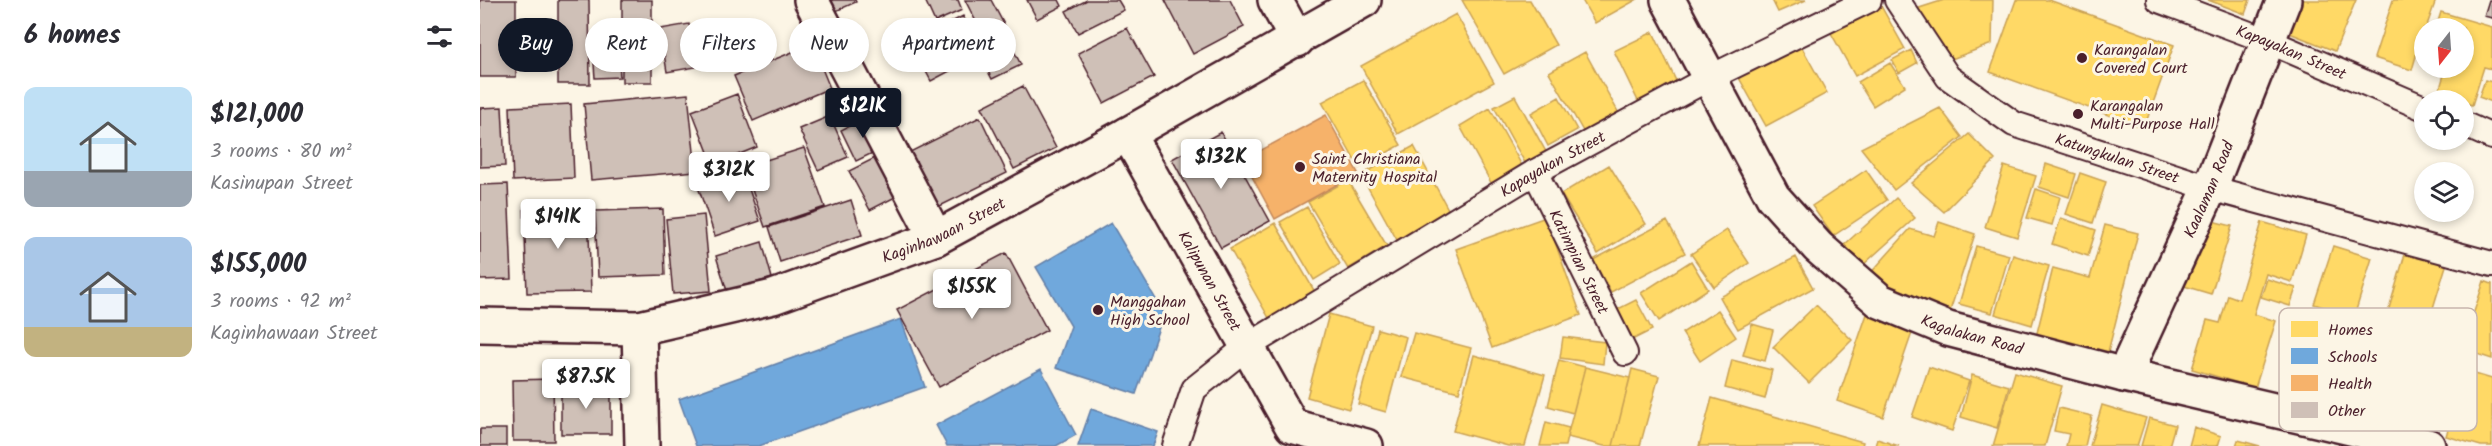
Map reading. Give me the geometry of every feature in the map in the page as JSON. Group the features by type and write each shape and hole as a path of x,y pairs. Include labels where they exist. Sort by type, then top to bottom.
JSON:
{"street":[{"path":"812,0 936,238"},
{"path":"1275,0 1297,40"},
{"name":"Kaginhawaan Street","path":"480,325 639,328 773,297 936,238 1128,134 1364,0"},
{"name":"Kagalakan Road","path":"1668,0 1773,197 1818,247 1880,300 1948,329 2124,375 2279,411"},
{"name":"Kaalaman Road","path":"2124,375 2210,188 2284,0"},
{"name":"Kalipunan Street","path":"1128,134 1292,426 1366,446"},
{"path":"639,328 642,446"},
{"name":"Kagalakan Road","path":"2364,431 2428,446"}],"lane":[{"name":"Kapayakan Street","path":"1175,446 1194,389 1248,346 1535,172 1711,77 1869,0"},
{"name":"Katungkulan Street","path":"1897,0 1948,77 2014,124 2210,188 2492,264"},
{"name":"Kapayakan Street","path":"2159,0 2268,41 2414,104"},
{"path":"2474,129 2492,137"},
{"name":"Katimpian Street","path":"1535,172 1625,353"}],"building: Homes":[{"path":"1462,0 1530,0 1556,45 1504,74"},
{"path":"1582,0 1636,0 1595,23"},
{"path":"1772,0 1806,0 1778,12"},
{"path":"1944,0 1993,0 1992,44 1946,61 1910,11"},
{"name":"Karangalan Covered Court","path":"2016,0 2049,0 2174,45 2144,128 1990,72"},
{"path":"2208,0 2250,0 2245,14"},
{"path":"2299,0 2356,0 2335,51 2287,32"},
{"path":"2393,0 2436,0 2430,18 2414,18 2412,70 2374,58"},
{"path":"1881,6 1905,49 1855,76 1831,33"},
{"path":"2441,12 2461,18 2439,18"},
{"path":"1456,14 1494,82 1398,134 1361,66"},
{"path":"2474,22 2492,27 2492,69 2484,67 2474,99 2474,90 2439,90 2443,78 2474,78"},
{"path":"1653,32 1677,83 1638,101 1614,51"},
{"path":"1799,42 1827,93 1766,126 1738,76"},
{"path":"1911,50 1917,63 1899,73 1892,60"},
{"path":"1585,52 1622,119 1587,138 1549,72"},
{"path":"1890,63 1905,86 1873,106 1858,82"},
{"path":"1363,80 1401,145 1359,168 1322,102"},
{"path":"2485,80 2492,82 2492,102 2479,97"},
{"path":"1515,96 1550,159 1529,170 1494,107"},
{"path":"1559,97 1577,130 1548,146 1531,113"},
{"path":"1490,108 1526,173 1495,190 1460,126"},
{"path":"1940,108 1962,137 1894,190 1861,148"},
{"path":"1969,134 1995,160 1944,212 1911,183"},
{"path":"1414,146 1449,211 1397,240 1361,175"},
{"path":"2046,164 2076,174 2069,197 2039,187"},
{"path":"1609,165 1646,224 1598,254 1561,194"},
{"path":"2004,166 2036,176 2017,237 1985,227"},
{"path":"1866,170 1887,200 1833,236 1812,206"},
{"path":"2080,173 2106,182 2093,223 2066,214"},
{"path":"1348,180 1387,246 1348,269 1308,202"},
{"path":"2036,189 2060,197 2052,225 2027,218"},
{"path":"1896,198 1915,218 1863,265 1844,245"},
{"path":"1307,207 1340,264 1314,280 1280,222"},
{"path":"1546,217 1581,315 1492,348 1456,249"},
{"path":"2061,218 2096,230 2088,256 2052,244"},
{"path":"2204,219 2232,226 2211,294 2184,286"},
{"path":"1667,221 1685,253 1611,292 1593,260"},
{"path":"1939,222 1975,234 1949,314 1913,303 1915,296 1868,276 1910,229 1934,236"},
{"path":"2262,222 2306,235 2292,282 2266,274 2254,314 2276,321 2255,388 2192,369 2207,320 2220,323 2228,295 2239,299"},
{"path":"1275,223 1315,292 1269,318 1230,249"},
{"path":"2105,225 2138,233 2107,356 2036,337 2053,268 2090,278"},
{"path":"1727,230 1749,263 1714,287 1691,254"},
{"path":"2408,244 2449,256 2433,308 2389,308"},
{"path":"1976,246 2009,255 1992,313 1959,304"},
{"path":"2333,246 2372,258 2357,308 2326,308 2314,304"},
{"path":"2013,255 2049,266 2032,325 1995,314"},
{"path":"1796,257 1813,288 1738,329 1720,297"},
{"path":"1691,261 1708,289 1659,321 1641,293"},
{"path":"2267,279 2296,288 2290,306 2261,297"},
{"path":"2484,281 2492,284 2492,359 2477,354 2475,308"},
{"path":"1636,300 1652,330 1630,341 1614,311"},
{"path":"1816,305 1852,340 1809,383 1773,347"},
{"path":"1718,310 1736,337 1700,361 1682,333"},
{"path":"1329,314 1372,326 1349,409 1307,397"},
{"path":"1867,314 1913,330 1883,417 1837,401"},
{"path":"1752,324 1773,330 1765,361 1743,355"},
{"path":"1378,329 1406,337 1386,412 1358,404"},
{"path":"1414,333 1471,348 1459,392 1401,377"},
{"path":"1563,337 1605,342 1603,364 1560,358"},
{"path":"1474,355 1545,375 1525,446 1508,446 1453,431"},
{"path":"1559,360 1585,367 1573,413 1548,406"},
{"path":"1732,360 1772,370 1765,399 1725,388"},
{"path":"1585,367 1630,378 1613,446 1567,437"},
{"path":"1929,367 1969,381 1952,431 1912,417"},
{"path":"1632,369 1659,376 1640,446 1613,446"},
{"path":"2015,372 2062,386 2045,446 1993,446"},
{"path":"1972,375 2009,386 1997,428 1961,417"},
{"path":"2477,375 2492,379 2492,446 2481,446 2446,436 2447,431 2477,431"},
{"path":"1712,398 1863,442 1862,446 1699,446"},
{"path":"2102,405 2146,418 2137,446 2090,446"},
{"path":"2059,408 2092,416 2085,446 2066,446 2069,434 2054,431"},
{"path":"2149,418 2175,425 2169,446 2141,446"},
{"path":"1546,422 1569,428 1565,446 1540,446"},
{"path":"2194,427 2221,436 2218,446 2189,446"},
{"path":"1877,439 1899,446 1875,446"},
{"path":"2238,440 2260,446 2236,446"}],"building: Schools":[{"path":"1111,223 1164,313 1136,394 1056,368 1071,326 1036,267"},
{"path":"901,319 925,387 759,446 696,446 679,399"},
{"path":"1041,369 1076,435 1056,446 947,446 936,425"},
{"path":"1091,409 1158,432 1153,446 1078,446"}],"building: Health":[{"name":"Saint Christiana Maternity Hospital","path":"1326,115 1358,173 1275,219 1243,160"}],"building: Other":[{"path":"480,0 516,0 516,18 498,18 498,72 516,72 516,77 480,77"},
{"path":"558,0 589,0 589,18 585,18 585,72 590,72 590,84 558,84 558,72 573,72 573,18 558,18"},
{"path":"622,0 652,0 652,18 622,18"},
{"path":"821,0 855,0 856,2 827,15"},
{"path":"925,0 958,0 962,10 944,18 933,18"},
{"path":"965,0 991,0 1001,18 974,18"},
{"path":"1027,0 1059,0 1062,6 1037,19"},
{"path":"1087,0 1118,0 1124,10 1078,33 1066,11"},
{"path":"1165,0 1230,0 1244,27 1193,54"},
{"path":"2489,0 2492,0 2492,18 2484,16"},
{"path":"680,26 680,70 668,72 668,28"},
{"path":"1127,28 1154,77 1104,103 1078,53"},
{"path":"789,53 789,72 823,72 830,88 753,121 734,76 744,72 777,72 777,58"},
{"path":"1016,55 1021,65 1016,67"},
{"path":"595,72 620,72 620,77 595,78"},
{"path":"622,72 652,72 652,82 622,82"},
{"path":"926,72 948,72 931,81"},
{"path":"988,72 1006,72 992,79"},
{"path":"1023,86 1056,148 1014,169 982,107"},
{"path":"688,94 696,171 591,180 584,104"},
{"path":"737,94 757,147 713,165 692,111"},
{"path":"571,104 574,178 513,181 510,107"},
{"path":"502,107 505,166 480,167 480,108"},
{"path":"830,116 848,157 818,170 799,129"},
{"path":"869,116 885,147 856,161 841,130"},
{"path":"980,117 1007,173 938,207 910,152"},
{"path":"1221,132 1270,221 1221,248 1172,159"},
{"path":"804,148 825,207 765,227 744,167"},
{"path":"885,153 905,192 870,210 849,171"},
{"path":"742,169 760,221 715,236 697,184"},
{"path":"508,184 512,279 480,280 480,185"},
{"path":"851,200 862,235 780,262 769,227"},
{"path":"588,206 591,292 527,293 524,208"},
{"path":"663,209 665,275 598,277 595,211"},
{"path":"704,215 711,291 673,294 666,219"},
{"path":"762,242 772,278 727,291 716,256"},
{"path":"1006,253 1047,330 939,387 897,310"},
{"path":"553,379 554,441 513,441 512,380"},
{"path":"561,387 611,387 611,434 561,434"},
{"path":"480,429 506,429 506,446 480,446"}],"place":[{"name":"Karangalan Covered Court","path":"2082,58"},
{"name":"Karangalan Multi-Purpose Hall","path":"2078,114"},
{"name":"Saint Christiana Maternity Hospital","path":"1300,167"},
{"name":"Manggahan High School","path":"1098,310"}]}
